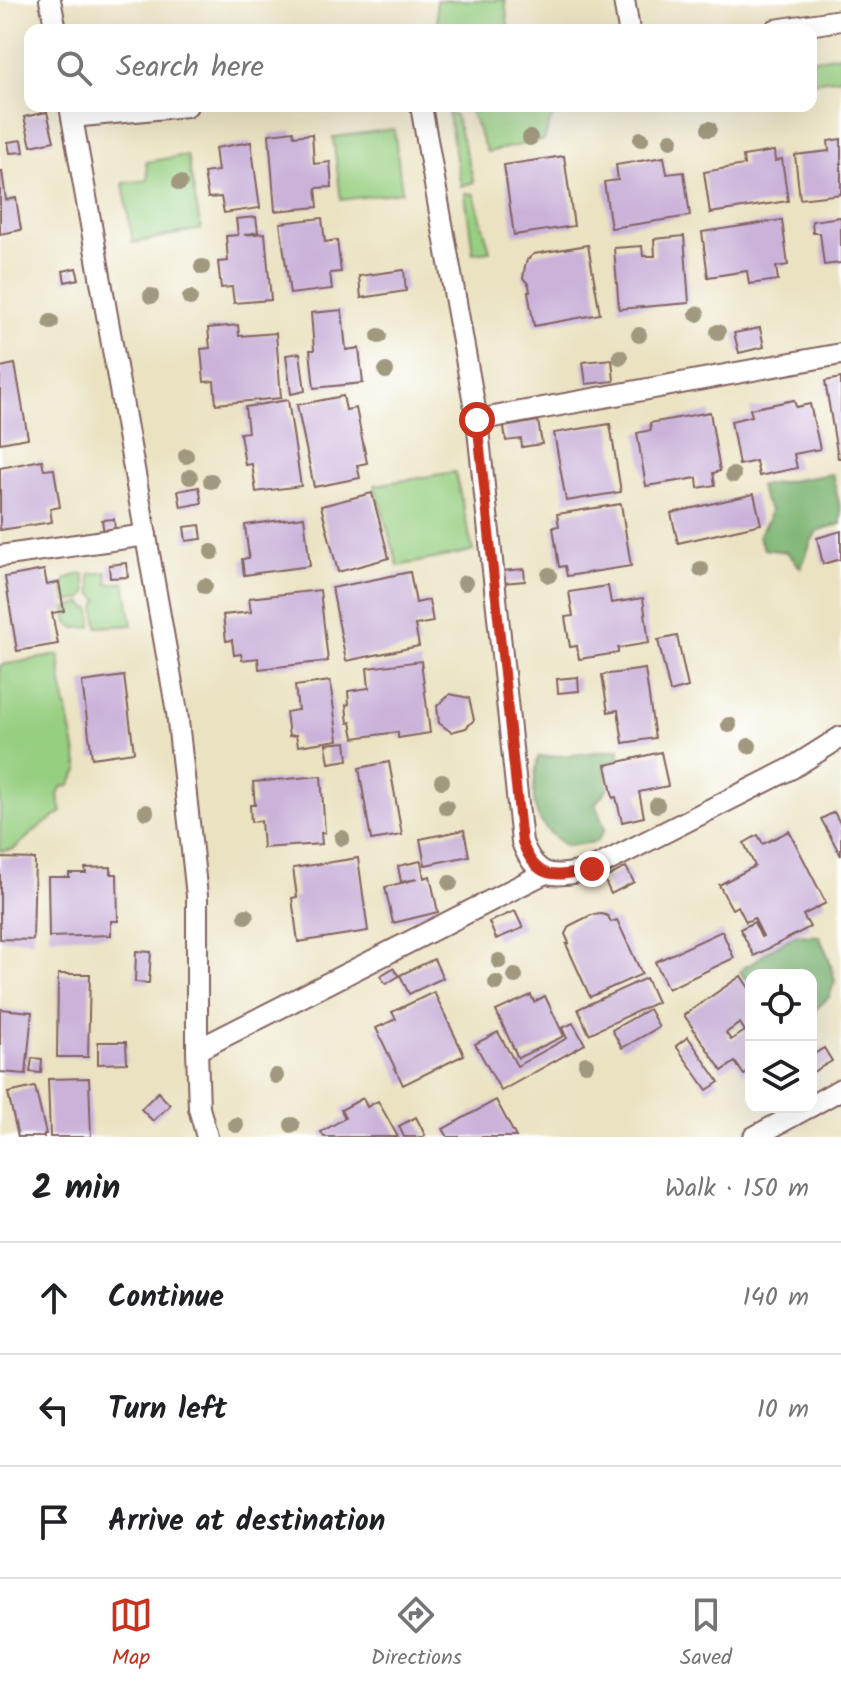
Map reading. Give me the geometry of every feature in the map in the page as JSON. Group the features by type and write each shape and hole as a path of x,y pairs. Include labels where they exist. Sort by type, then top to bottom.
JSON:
{"street":[{"path":"50,0 55,24"},
{"path":"624,0 628,24"},
{"path":"815,24 841,20"},
{"path":"71,112 177,712 197,896 199,1108 207,1137"},
{"path":"422,112 477,420 522,842 528,860 545,873"},
{"path":"477,420 841,354"},
{"path":"0,556 146,535"},
{"path":"197,1050 545,873 567,874 592,869 792,768 841,737"},
{"path":"817,1102 841,1089"},
{"path":"754,1137 797,1113"}],"green space":[{"path":"436,0 505,0 508,24 438,24"},
{"path":"841,55 841,78 817,81 817,59"},
{"path":"448,112 457,121 474,182 461,186"},
{"path":"470,112 554,112 544,140 487,152"},
{"path":"394,129 402,192 341,200 333,137"},
{"path":"187,155 201,229 133,243 123,183 148,180 146,162"},
{"path":"465,193 474,194 490,251 473,253"},
{"path":"455,472 473,551 398,566 375,485"},
{"path":"832,474 841,524 817,531 801,568 787,552 764,549 758,536 770,510 759,486"},
{"path":"107,572 108,584 125,582 132,625 98,627 95,609 99,600 92,593 90,574"},
{"path":"84,574 87,593 83,599 66,602 65,581"},
{"path":"83,603 91,609 92,627 74,628 68,623 66,608"},
{"path":"59,655 79,769 69,786 61,787 58,796 62,812 14,849 0,851 0,665"},
{"path":"619,749 619,759 604,763 608,788 595,804 605,829 596,842 566,846 545,827 535,808 538,757"},
{"path":"795,935 819,936 835,981 829,997 817,1008 817,969 745,969 745,978 740,972 744,967"}],"building":[{"path":"47,112 54,141 31,146 24,117"},
{"path":"293,131 294,136 312,134 314,164 330,162 332,187 316,188 318,207 275,211 269,134"},
{"path":"841,139 841,194 800,199 795,155 829,151 828,141"},
{"path":"22,140 24,152 10,153 8,142"},
{"path":"251,142 260,208 224,213 221,197 208,198 204,173 218,171 215,148"},
{"path":"774,151 775,161 782,159 788,201 710,213 704,172 744,165 743,156"},
{"path":"564,156 574,226 514,235 504,165"},
{"path":"664,157 667,174 684,172 690,216 611,228 604,182 618,180 616,165"},
{"path":"0,172 6,200 16,198 21,230 0,234"},
{"path":"256,217 258,232 244,235 265,233 271,300 234,303 232,287 221,288 218,262 228,261 226,236 238,235 236,219"},
{"path":"841,217 841,263 824,265 820,233 813,233 812,221"},
{"path":"322,218 325,242 337,240 341,272 330,273 332,289 290,294 280,223"},
{"path":"782,220 788,265 776,267 778,280 749,284 747,271 708,277 702,232"},
{"path":"684,236 689,303 619,309 614,248 642,246 643,256 655,256 654,239"},
{"path":"588,245 600,314 534,326 529,285 523,278 527,260 534,254"},
{"path":"76,268 79,279 65,282 63,271"},
{"path":"404,270 406,291 361,298 359,276"},
{"path":"342,310 346,350 359,348 363,383 314,388 310,350 314,350 311,313"},
{"path":"238,325 239,336 276,333 281,398 216,404 214,381 204,382 201,349 210,348 208,328"},
{"path":"760,328 764,347 739,353 734,333"},
{"path":"300,353 305,391 291,394 286,355"},
{"path":"612,359 614,381 586,384 583,362"},
{"path":"15,364 28,438 0,443 0,367"},
{"path":"841,378 841,458 838,458 825,381"},
{"path":"343,396 346,410 356,408 367,463 357,465 360,478 314,487 297,405"},
{"path":"288,400 301,486 256,492 252,464 245,465 240,433 248,432 245,407"},
{"path":"794,400 796,407 810,404 820,449 794,454 797,468 759,476 756,461 739,465 731,421 752,416 750,409"},
{"path":"710,412 720,471 713,473 715,485 698,488 697,478 646,486 637,433 651,430 650,423"},
{"path":"538,421 542,444 522,447 521,439 506,441 504,427"},
{"path":"610,424 621,492 566,501 554,433"},
{"path":"42,460 44,470 54,469 60,507 50,509 52,522 0,530 0,468"},
{"path":"199,487 202,503 181,507 178,491"},
{"path":"372,493 389,558 338,572 321,506"},
{"path":"754,494 761,524 678,543 671,513"},
{"path":"621,504 631,566 567,576 565,566 559,567 553,527 559,526 557,514"},
{"path":"304,517 310,566 244,575 242,559 249,558 245,525"},
{"path":"114,519 115,531 104,533 102,520"},
{"path":"200,525 202,539 186,541 184,527"},
{"path":"841,531 841,559 823,564 817,538"},
{"path":"126,563 128,577 110,578 109,565"},
{"path":"524,569 525,581 503,583 502,571"},
{"path":"44,570 47,585 59,582 64,611 52,613 58,644 17,651 5,577"},
{"path":"410,572 416,603 429,600 433,622 415,625 419,646 346,661 332,588"},
{"path":"608,586 611,603 643,598 649,643 618,648 618,653 579,659 577,646 570,647 565,617 573,616 569,592"},
{"path":"320,590 328,661 259,669 258,658 242,660 241,654 234,655 232,640 226,641 223,615 251,612 249,598"},
{"path":"677,636 688,687 670,692 658,640"},
{"path":"421,661 430,733 398,738 398,732 354,738 351,722 348,723 348,691 369,688 367,668"},
{"path":"645,669 655,738 623,743 618,710 608,712 602,675"},
{"path":"124,676 134,752 92,758 82,682"},
{"path":"578,677 579,691 558,693 557,679"},
{"path":"330,681 338,740 298,746 296,735 289,736 286,712 298,710 295,686"},
{"path":"450,694 469,698 474,720 466,728 451,732 439,723 437,706"},
{"path":"346,742 348,760 329,763 326,744"},
{"path":"661,752 668,786 639,792 644,817 622,822 606,765"},
{"path":"389,762 402,835 371,840 359,768"},
{"path":"321,776 325,833 321,833 322,844 263,848 261,821 251,822 250,805 255,805 253,782"},
{"path":"834,812 841,822 841,856 821,819"},
{"path":"464,830 469,856 425,865 420,839"},
{"path":"789,831 826,903 803,915 810,927 754,956 740,929 754,922 763,936 754,918 746,922 738,906 732,909 719,885 755,866 744,843 758,835 763,844"},
{"path":"0,858 35,859 33,940 0,939"},
{"path":"358,858 368,931 298,942 292,898 297,897 293,868"},
{"path":"421,861 424,878 430,876 438,912 393,923 385,887 417,879 401,882 398,866"},
{"path":"111,867 111,874 117,874 118,921 111,921 111,935 49,937 48,877 69,877 69,873 86,873 85,868"},
{"path":"626,867 634,882 611,894 604,879"},
{"path":"515,911 523,928 496,939 489,922"},
{"path":"591,915 608,916 611,922 617,920 642,974 590,997 566,944 569,943 565,934 569,926"},
{"path":"722,931 734,958 668,989 655,962"},
{"path":"136,951 151,952 149,983 135,982"},
{"path":"434,959 443,978 409,994 400,975"},
{"path":"393,968 399,976 386,984 380,976"},
{"path":"58,974 90,974 88,1057 57,1057"},
{"path":"741,976 745,982 745,1031 745,1041 745,1074 735,1062 722,1071 684,1015","holes":["740,1023 745,1031 731,1040 726,1033"]},
{"path":"646,978 657,1002 589,1034 578,1009"},
{"path":"434,992 464,1055 403,1085 376,1028 396,1019 392,1012"},
{"path":"531,995 534,1002 545,996 564,1036 518,1058 496,1011"},
{"path":"0,1009 32,1012 26,1074 0,1072"},
{"path":"649,1009 659,1027 622,1048 612,1030"},
{"path":"573,1023 585,1044 501,1091 475,1044 498,1032 517,1066 567,1038 562,1028"},
{"path":"688,1037 719,1082 707,1090 676,1046"},
{"path":"98,1042 126,1042 127,1063 98,1064"},
{"path":"824,1048 832,1061 817,1070 817,1052"},
{"path":"32,1058 42,1059 41,1073 30,1072"},
{"path":"89,1078 91,1137 50,1137 48,1079"},
{"path":"35,1087 46,1134 44,1137 18,1137 8,1093"},
{"path":"158,1092 170,1105 153,1121 141,1109"},
{"path":"363,1098 367,1107 378,1101 398,1137 324,1137 321,1132 345,1118 341,1110"},
{"path":"496,1100 516,1137 448,1137 443,1129"},
{"path":"416,1117 425,1135 404,1137 399,1126"}],"route":[{"path":"477,420 522,842 528,860 545,873 567,874 592,869"}]}
